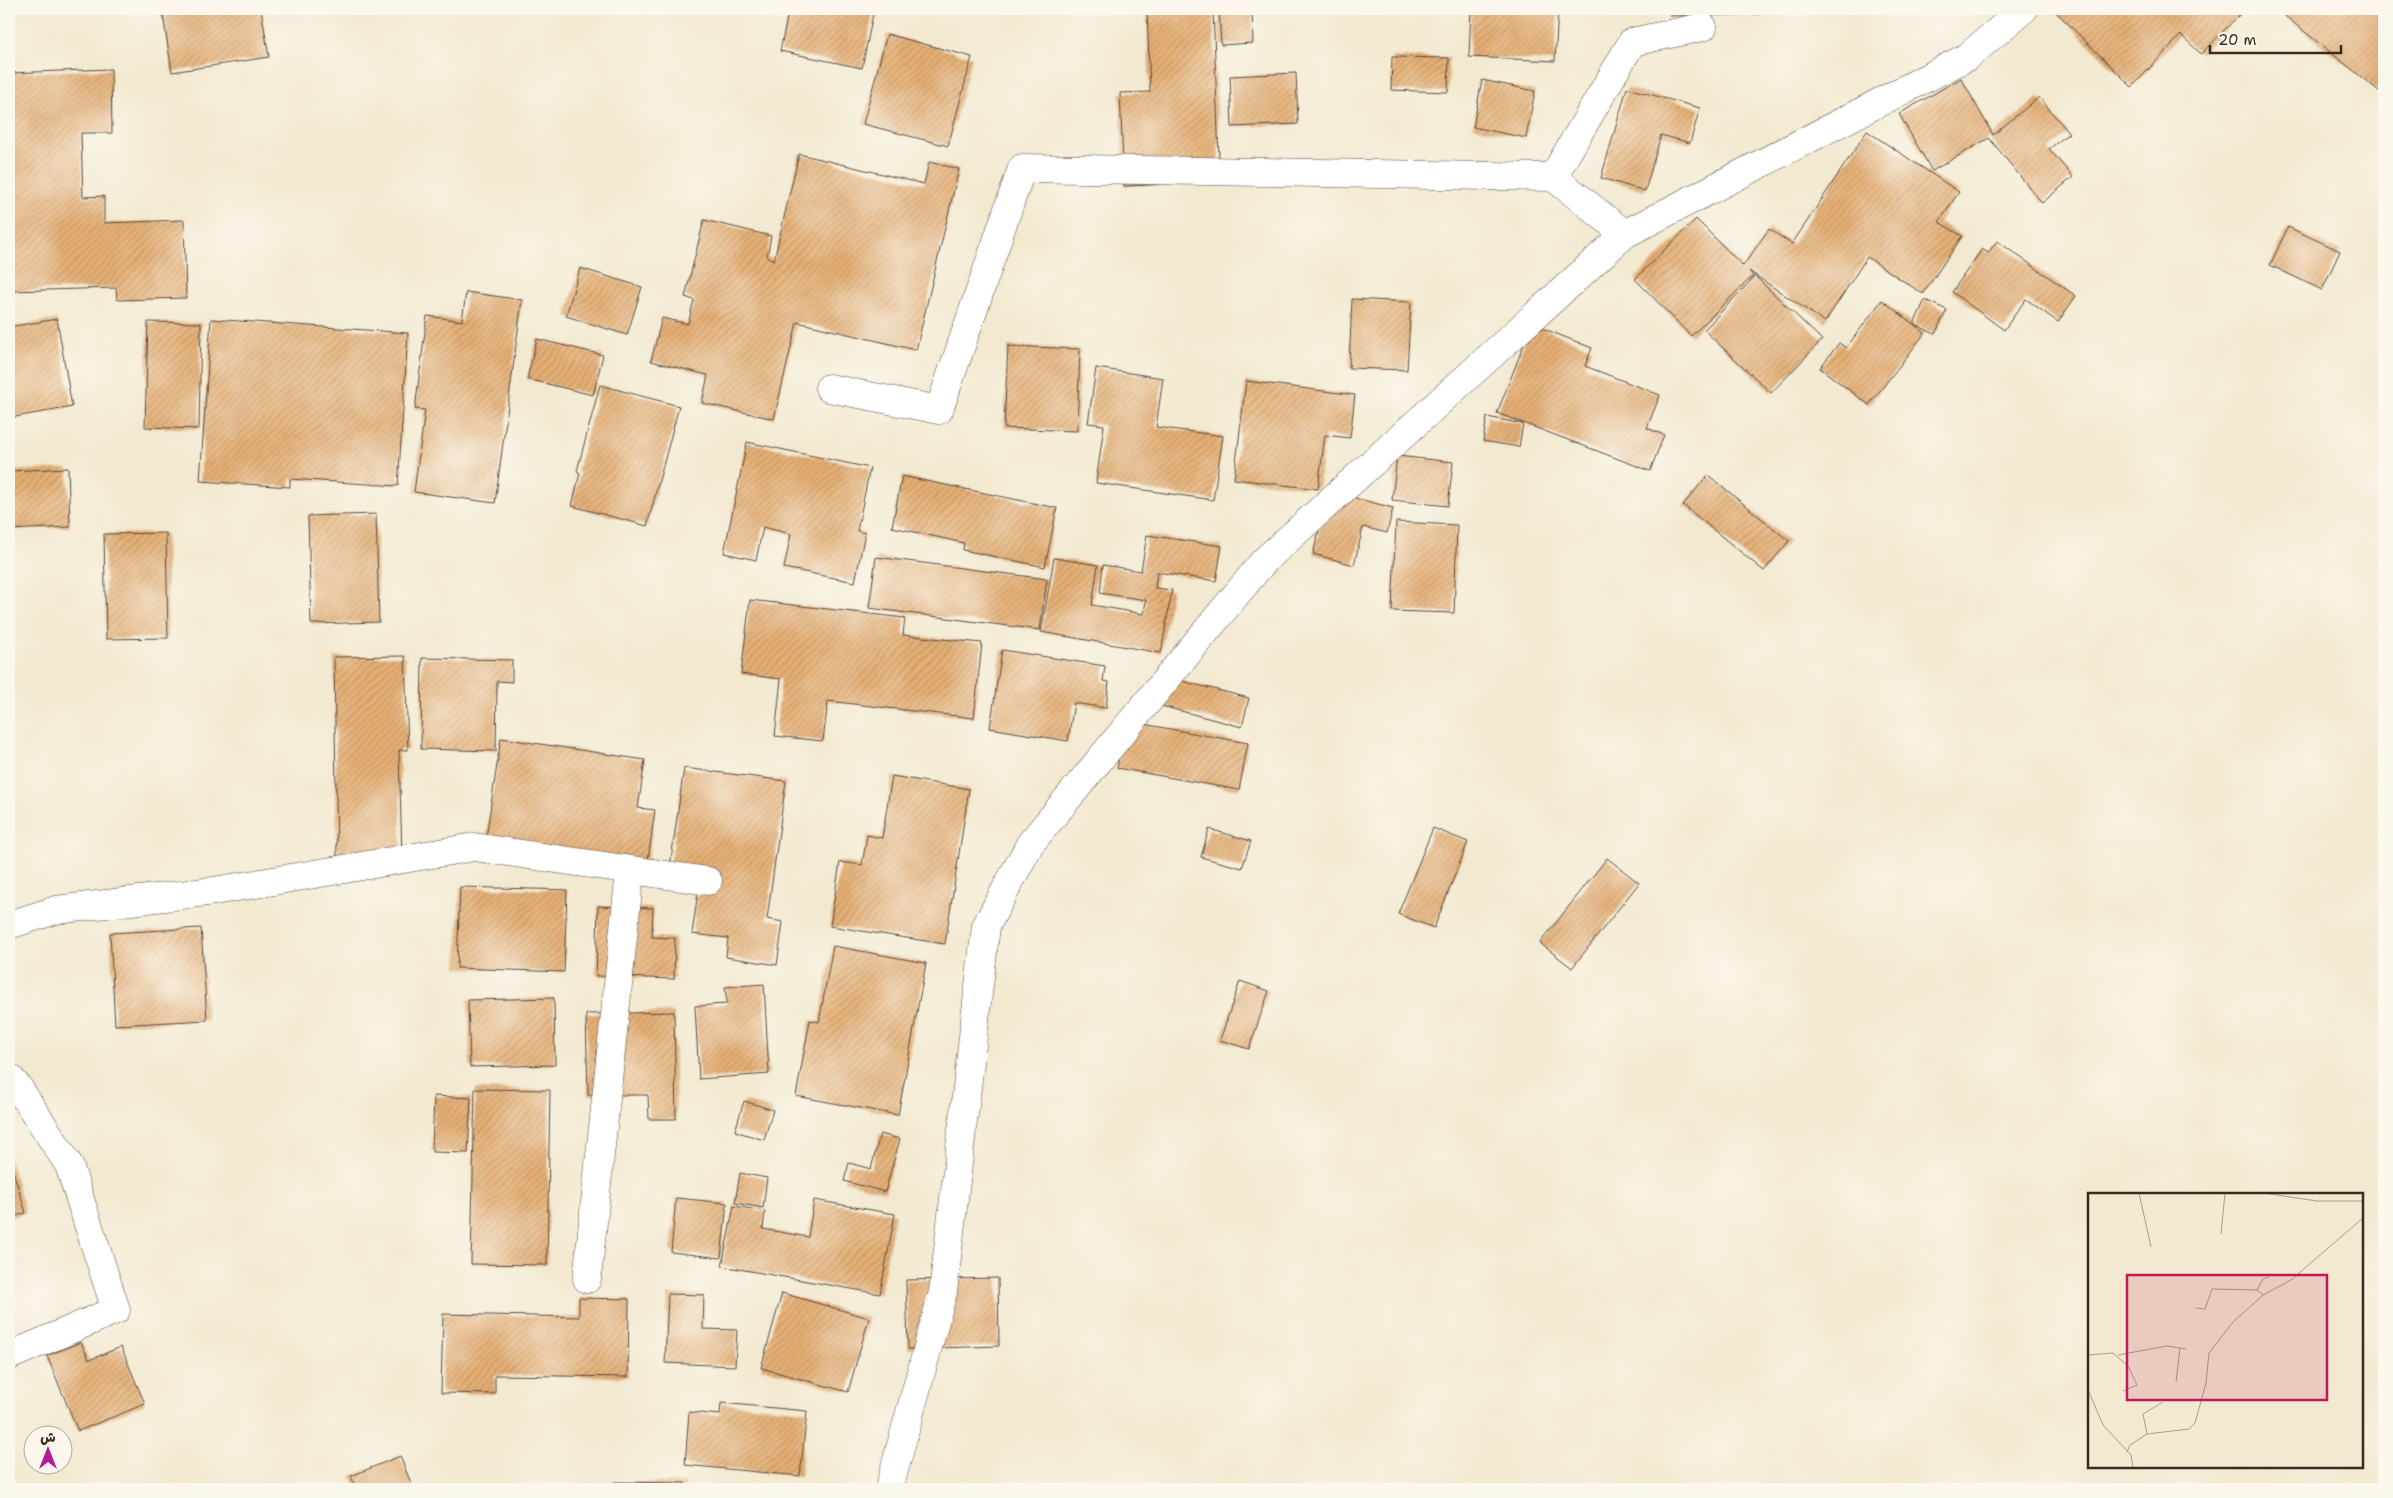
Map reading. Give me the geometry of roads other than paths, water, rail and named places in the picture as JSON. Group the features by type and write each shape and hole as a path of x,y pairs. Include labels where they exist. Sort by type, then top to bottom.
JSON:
{"street":[{"path":"890,1489 943,1292 986,926 1030,844 1264,561 1625,234 1967,57 2024,9"},
{"path":"1553,177 1632,42 1703,27"},
{"path":"829,388 939,410 1022,168 1553,177 1625,234"},
{"path":"9,925 56,910 214,891 474,847 708,882"},
{"path":"588,1279 630,870"},
{"path":"9,1077 18,1087 69,1165 116,1310 9,1356"}]}
